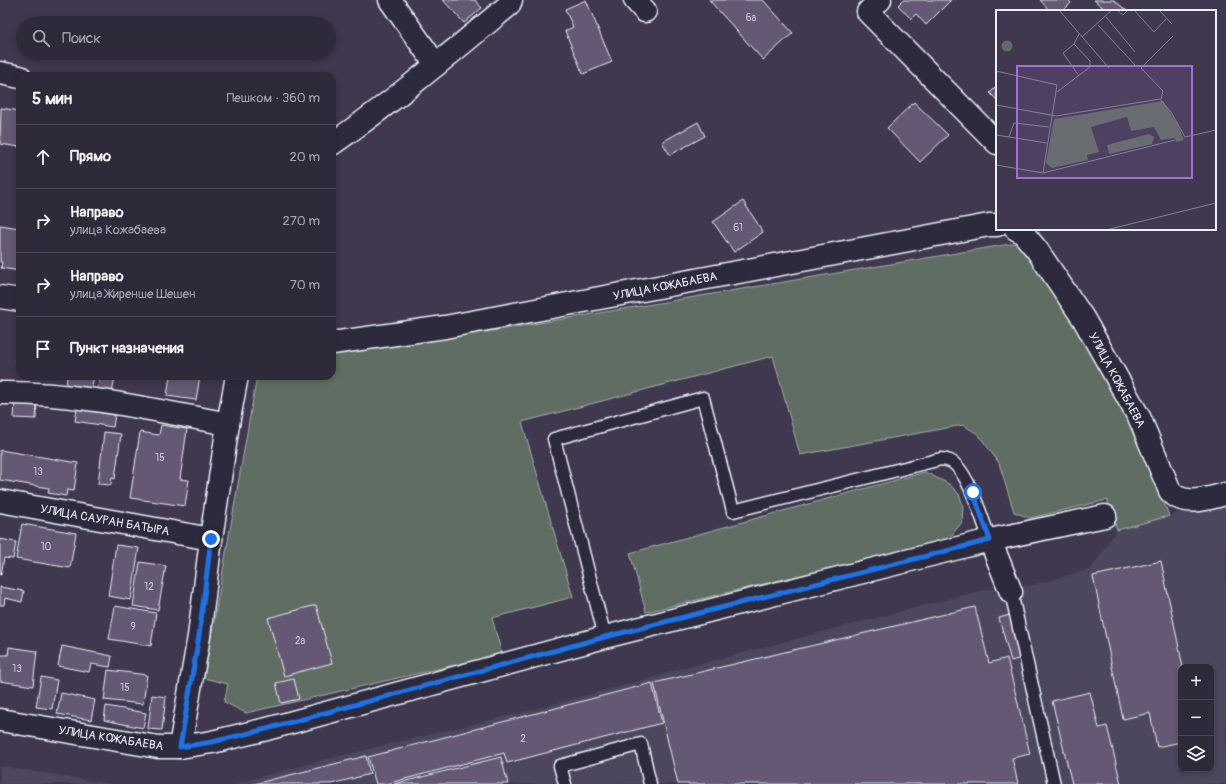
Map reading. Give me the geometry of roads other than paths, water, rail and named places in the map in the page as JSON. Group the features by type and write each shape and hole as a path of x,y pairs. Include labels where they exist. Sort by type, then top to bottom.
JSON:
{"street":[{"path":"390,0 436,65"},
{"path":"336,141 367,120 436,65 509,5 511,0"},
{"path":"880,0 868,12 996,142"},
{"path":"0,73 16,76"},
{"name":"УЛИЦА КОЖАБАЕВА","path":"336,342 445,327 628,294 821,256 989,225 996,225"},
{"name":"УЛИЦА КОЖАБАЕВА","path":"1018,230 1023,233 1036,250 1083,318 1140,419 1170,491 1177,497 1186,500 1197,500 1226,494"},
{"path":"0,296 16,299"},
{"path":"180,747 199,636 211,539 228,424 237,380"},
{"path":"0,393 43,394 118,403 228,424"},
{"name":"УЛИЦА САУРАН БАТЫРА","path":"0,501 211,539"},
{"name":"УЛИЦА КОЖАБАЕВА","path":"0,720 158,747 180,747 212,742 266,729 605,637 990,540 1105,516"},
{"path":"990,540 1011,592"}],"lane":[{"path":"605,637 554,439 703,398 733,512 941,459 951,461 960,471 973,492 990,540"},
{"path":"1011,592 1054,784"},
{"path":"565,784 560,766 641,744 650,784"}]}
